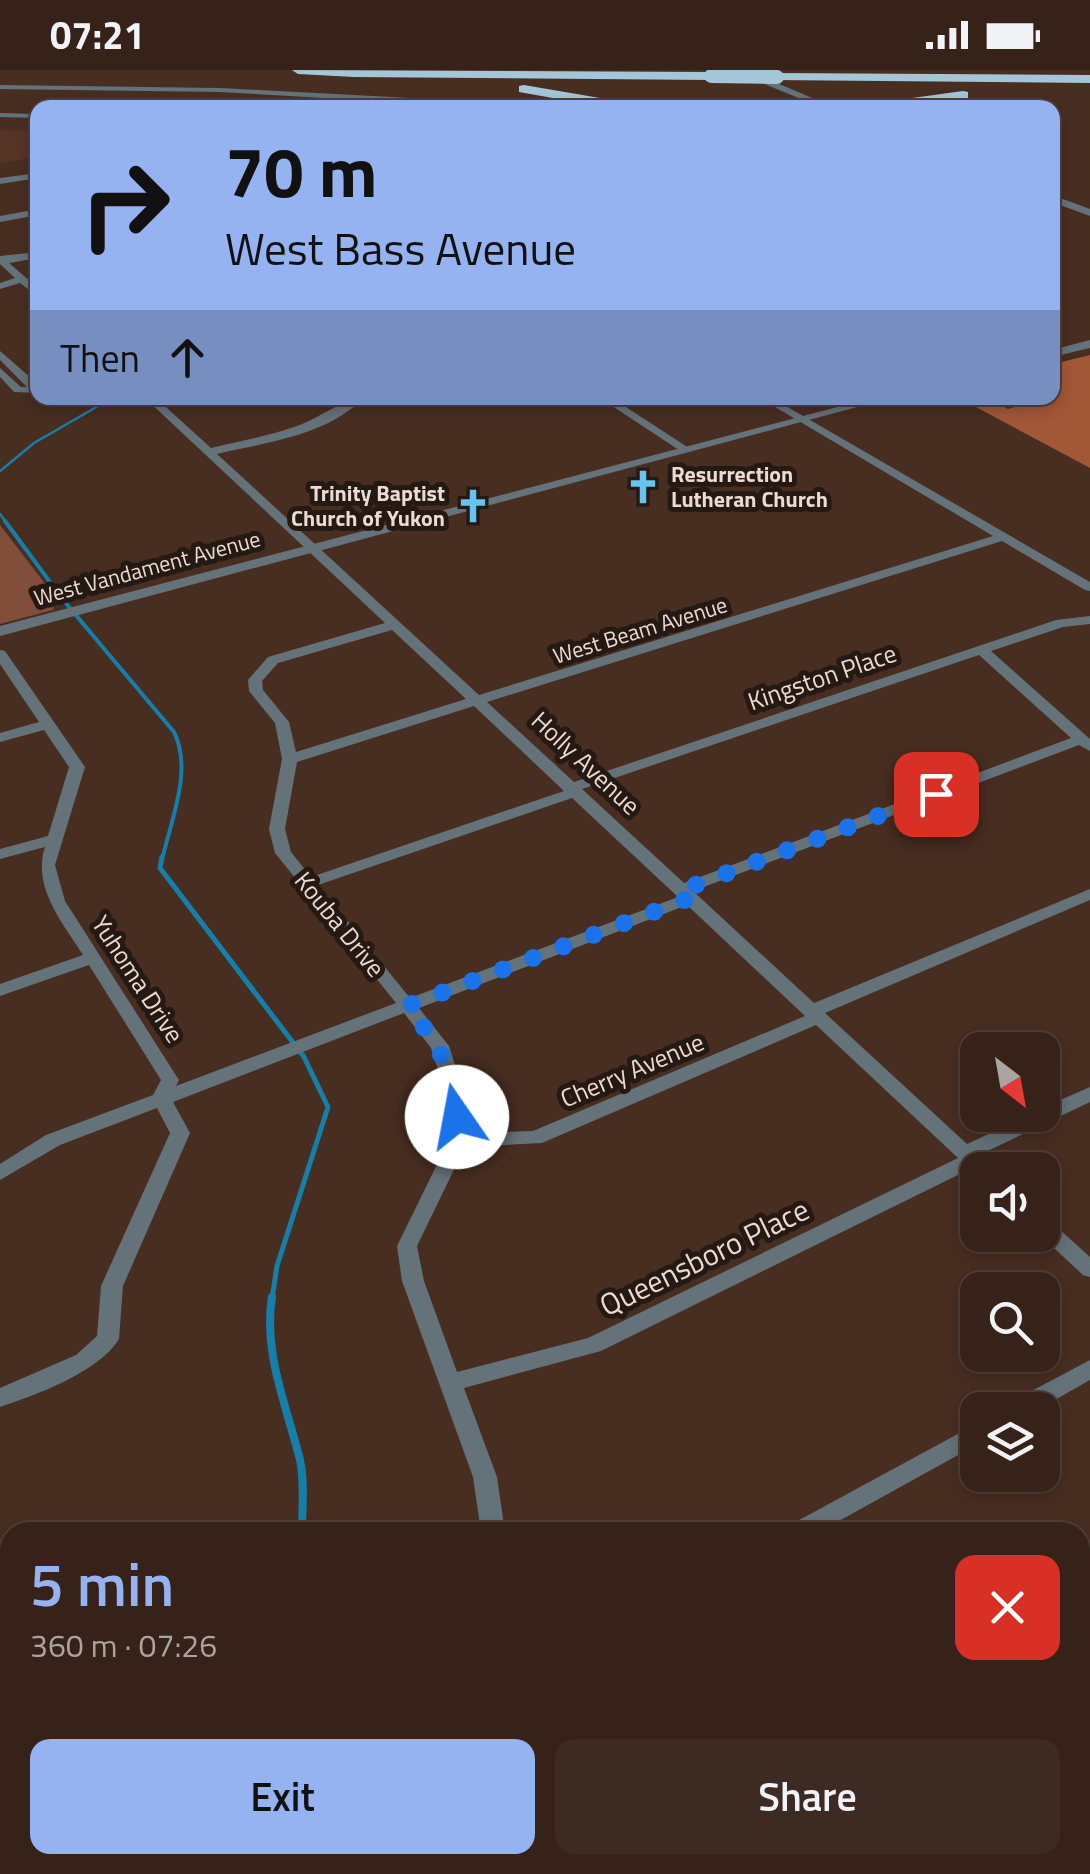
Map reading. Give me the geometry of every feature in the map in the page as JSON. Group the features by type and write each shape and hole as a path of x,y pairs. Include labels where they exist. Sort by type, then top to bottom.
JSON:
{"highway":[{"path":"298,70 482,84 584,100"},
{"path":"336,70 714,73 1090,82"},
{"path":"921,100 1090,82"}],"street":[{"path":"736,70 812,100"},
{"path":"714,73 790,100"},
{"path":"0,87 297,94 356,100"},
{"path":"290,100 297,94"},
{"path":"0,115 30,116"},
{"path":"0,181 30,176"},
{"path":"1060,201 1090,213"},
{"path":"0,219 30,213"},
{"path":"1,260 30,256"},
{"path":"1,260 30,286"},
{"path":"0,283 22,279"},
{"path":"1060,352 1090,344"},
{"path":"0,354 30,383"},
{"path":"0,371 18,390 30,390"},
{"name":"Holly Avenue","path":"163,405 964,1152"},
{"path":"210,452 310,428 349,405"},
{"path":"615,405 686,450"},
{"path":"777,405 1090,586"},
{"name":"West Vandament Avenue","path":"0,631 859,405"},
{"name":"West Beam Avenue","path":"290,759 1001,537"},
{"name":"Kingston Place","path":"306,884 1060,623 1090,620"},
{"name":"Kouba Drive","path":"396,624 274,660 255,680 256,691 282,722 290,759 277,829 282,852 440,1046 455,1094 460,1140"},
{"path":"0,1173 53,1140 1085,743 982,650"},
{"name":"Yuhoma Drive","path":"0,654 78,768 47,865 56,902 170,1080 161,1098 180,1132 112,1286 108,1340 84,1361 0,1398"},
{"path":"0,738 48,724"},
{"path":"0,854 55,840"},
{"name":"Cherry Avenue","path":"460,1140 535,1138 1090,894"},
{"path":"0,990 90,959"},
{"name":"Queensboro Place","path":"990,1152 1090,1094"},
{"path":"460,1140 407,1246 413,1281 485,1477 492,1522"},
{"name":"Queensboro Place","path":"453,1382 593,1345 960,1168"},
{"path":"1060,1242 1090,1269"},
{"path":"1050,1392 1090,1370"},
{"path":"816,1522 960,1442"}],"shaded area":[{"path":"0,130 30,131 30,158 0,163"},
{"path":"1090,355 1090,468 972,405 1001,405 1008,409 1060,405 1060,362"},
{"path":"0,525 56,598 53,610 0,624"}],"waterway":[{"path":"0,471 34,443 100,405"},
{"path":"0,514 7,524"},
{"path":"5,521 64,601 174,732 181,779 162,860"},
{"path":"162,857 160,868 304,1057 328,1107 277,1266 272,1299"},
{"path":"272,1297 273,1359 302,1469 302,1522"}],"place":[{"name":"Resurrection Lutheran Church","path":"643,487"},
{"name":"Trinity Baptist Church of Yukon","path":"473,506"}],"route":[{"path":"457,1117 455,1094 440,1046 407,1006 690,898 682,890 936,794"}]}
